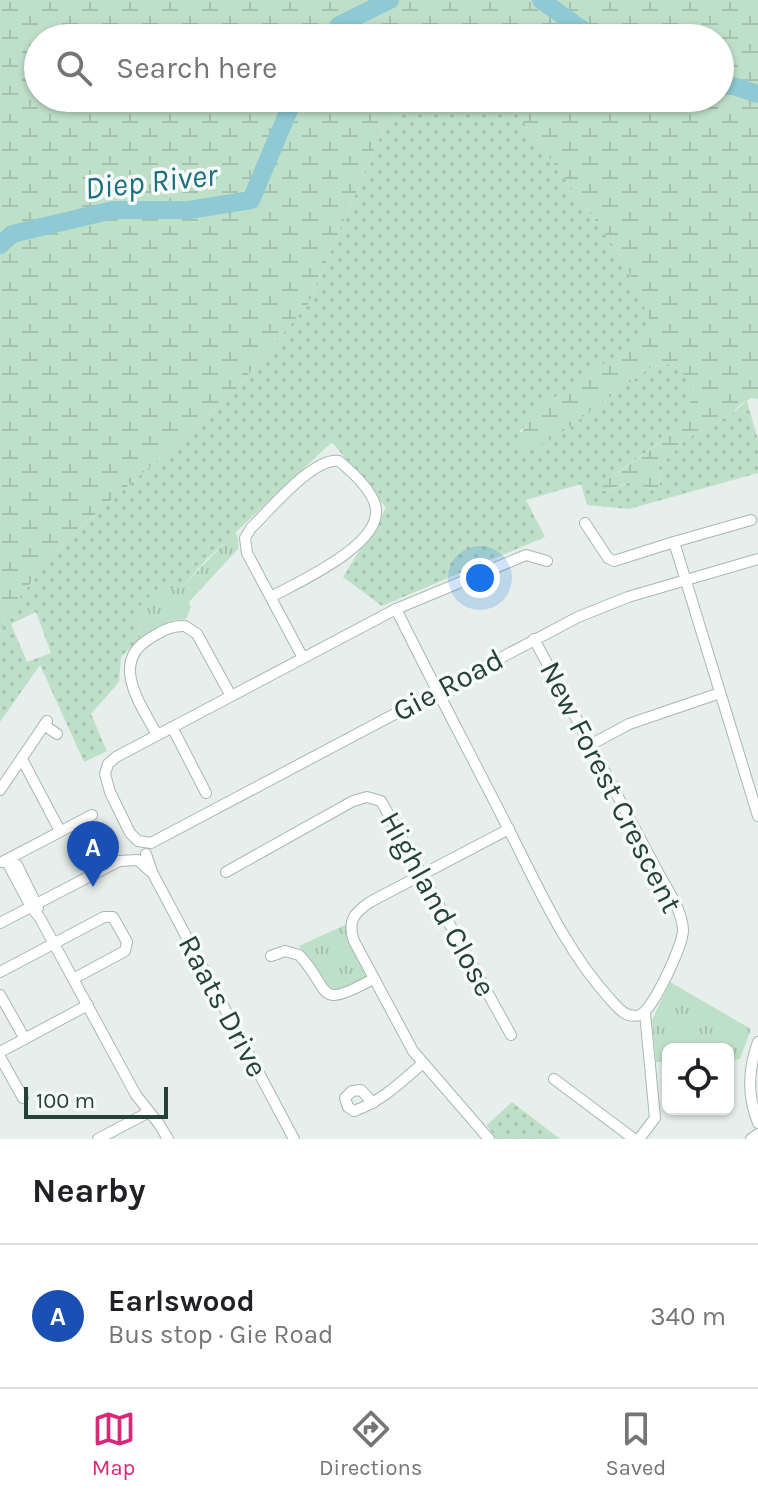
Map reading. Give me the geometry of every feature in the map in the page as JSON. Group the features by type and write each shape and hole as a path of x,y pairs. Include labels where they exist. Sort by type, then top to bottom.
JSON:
{"street":[{"path":"271,597 350,553 373,523 376,510 371,497 339,461 327,460 313,469 246,535 245,550 303,658"},
{"path":"585,523 608,558 614,561 751,520"},
{"path":"674,542 758,816"},
{"path":"231,696 197,634 185,626 168,628 144,642 132,656 129,665 131,685 157,735 172,727 231,696 396,609 526,555 547,561"},
{"name":"Gie Road","path":"0,923 598,608 758,559"},
{"path":"396,609 548,906 593,980 627,1015 645,1013 655,1118 636,1139 554,1079"},
{"name":"New Forest Crescent","path":"534,639 678,910 682,924 680,945 645,1013"},
{"path":"590,745 629,724 720,693"},
{"path":"0,790 46,723 57,734"},
{"path":"172,727 206,793"},
{"name":"Raats Drive","path":"157,735 116,757 106,769 107,783 138,848 294,1139"},
{"path":"22,759 60,831"},
{"name":"Highland Close","path":"226,872 353,801 367,797 381,801 511,1035"},
{"path":"92,815 6,860 34,905 136,1095 168,1139"},
{"path":"489,1139 422,1064 373,979 350,928 358,910 370,902 509,829"},
{"path":"0,972 104,917 113,917 127,942 125,951 73,979"},
{"path":"271,956 285,951 299,955 321,989 333,995 351,991 373,979"},
{"path":"0,995 25,1039"},
{"path":"23,1098 0,1055 88,1005"},
{"path":"758,1042 749,1078 758,1123"},
{"path":"373,1103 390,1093 422,1064"},
{"path":"98,1139 149,1112"},
{"path":"751,1139 758,1134"}],"green space":[{"path":"0,0 758,0 758,399 751,398 728,416 686,439 659,467 660,488 652,489 631,482 603,491 603,482 656,446 673,430 686,413 692,396 688,380 671,364 652,366 551,440 527,452 517,447 524,429 537,412 638,340 652,325 624,260 516,112 734,112 734,24 24,24 24,112 407,112 384,127 308,304 229,397 67,539 7,612 0,636"},
{"path":"407,112 516,112 624,260 653,325 640,341 558,395 519,432 551,440 652,366 671,364 681,371 692,386 692,404 666,437 603,482 604,491 631,482 652,489 660,488 659,467 686,439 728,416 747,401 758,440 758,473 629,509 587,505 581,484 526,500 545,537 382,606 343,577 386,508 332,442 205,561 182,587 156,591 138,608 140,638 121,657 119,682 91,714 107,751 84,762 40,665 0,722 0,636 7,612 67,539 229,397 308,304 384,127","holes":["36,612 51,653 27,662 11,624"]},
{"path":"235,532 238,549 189,602 191,607 186,619 171,621 140,638 138,608 156,591 182,587"},
{"path":"347,924 373,978 343,992 319,986 299,946"},
{"path":"670,982 751,1029 740,1059 734,1060 734,1043 662,1043 662,1062 656,1062 652,1020"},
{"path":"512,1102 560,1139 496,1139 487,1125"}],"waterway":[{"name":"Diep River","path":"341,24 390,0"},
{"name":"Diep River","path":"541,0 574,24"},
{"name":"Diep River","path":"734,86 758,94"},
{"name":"Diep River","path":"0,245 12,234 113,210 189,210 251,200 288,112"}],"place":[{"name":"Earlswood","path":"93,887"}]}
